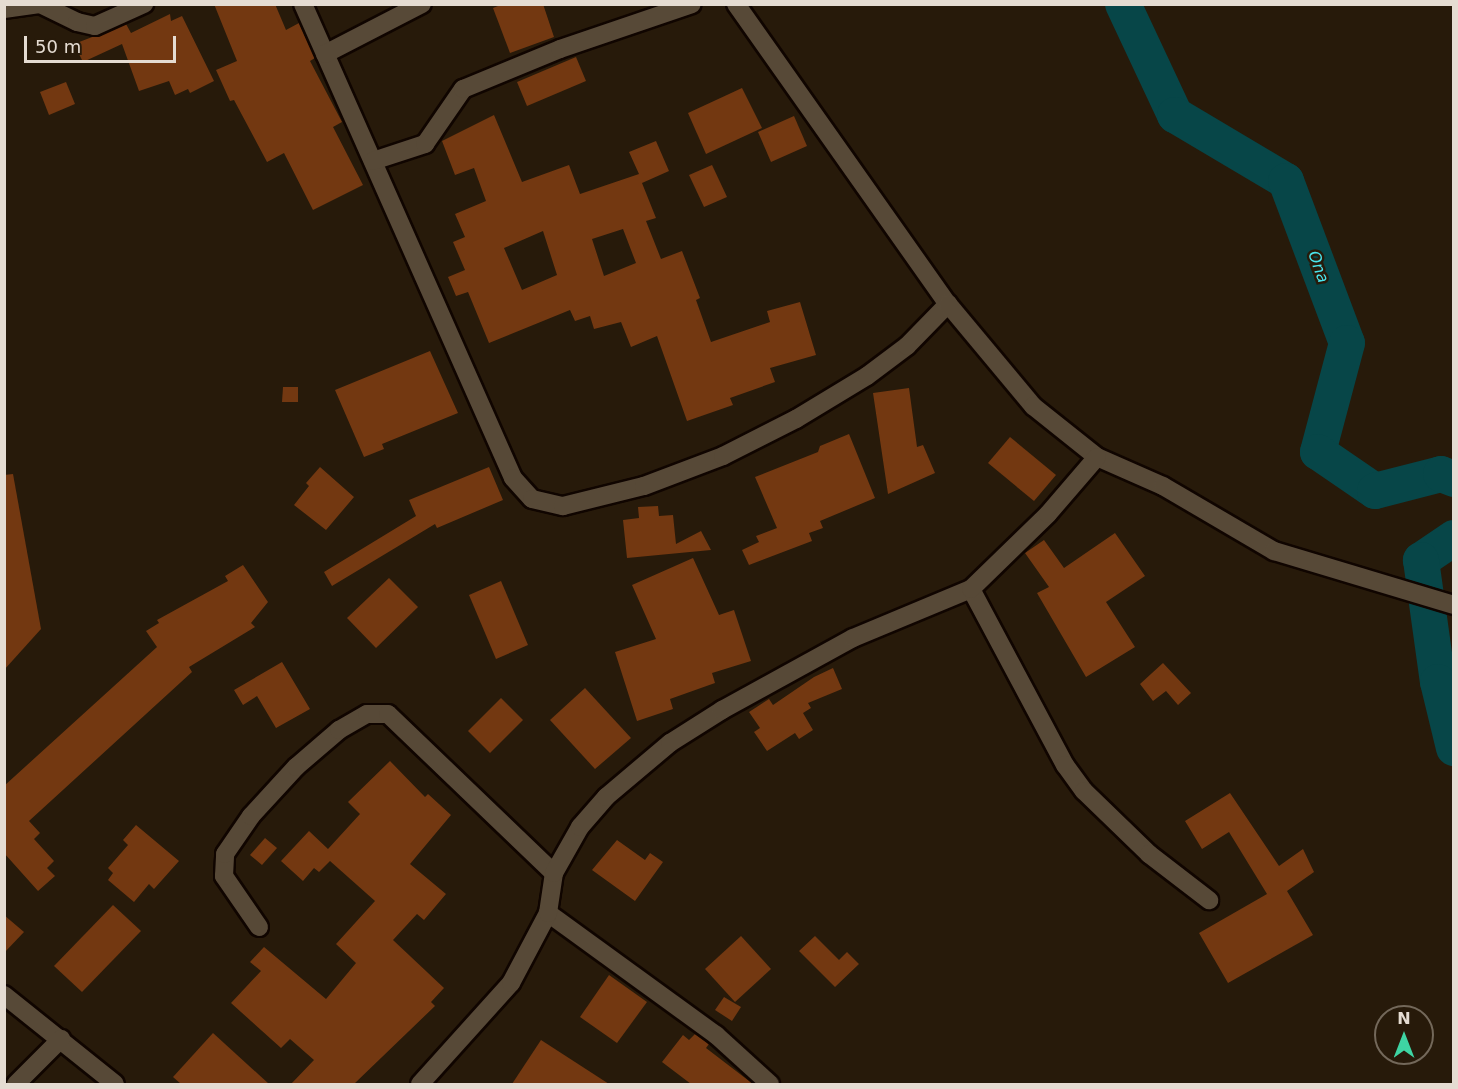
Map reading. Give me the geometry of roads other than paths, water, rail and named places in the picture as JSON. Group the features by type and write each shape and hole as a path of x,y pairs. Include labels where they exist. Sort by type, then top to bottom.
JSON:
{"street":[{"path":"4,9 39,4 76,22 95,26 144,4"},
{"path":"303,4 513,478 532,499 563,506 644,486 723,456 796,419 867,376 907,346 948,304"},
{"path":"325,54 422,4"},
{"path":"373,161 426,144 463,89 560,50 692,4"},
{"path":"736,4 948,304 1033,406 1097,457 1162,486 1274,551 1399,591 1454,605"},
{"path":"420,1084 511,983 548,913 554,873 580,827 606,797 670,743 853,638 971,589 1048,514 1097,457"},
{"path":"971,589 1065,765 1084,791 1149,854 1209,900"},
{"path":"259,927 224,876 225,854 251,816 296,767 339,730 367,714 388,714 554,873"},
{"path":"548,913 716,1035 770,1084"},
{"path":"4,995 62,1039 115,1084"},
{"path":"16,1084 62,1039"}],"waterway":[{"name":"Ona","path":"1123,4 1175,115 1286,181 1347,343 1318,452 1375,491 1441,474 1454,479"},
{"name":"Ona","path":"1454,538 1421,560 1438,682 1454,748"}]}
